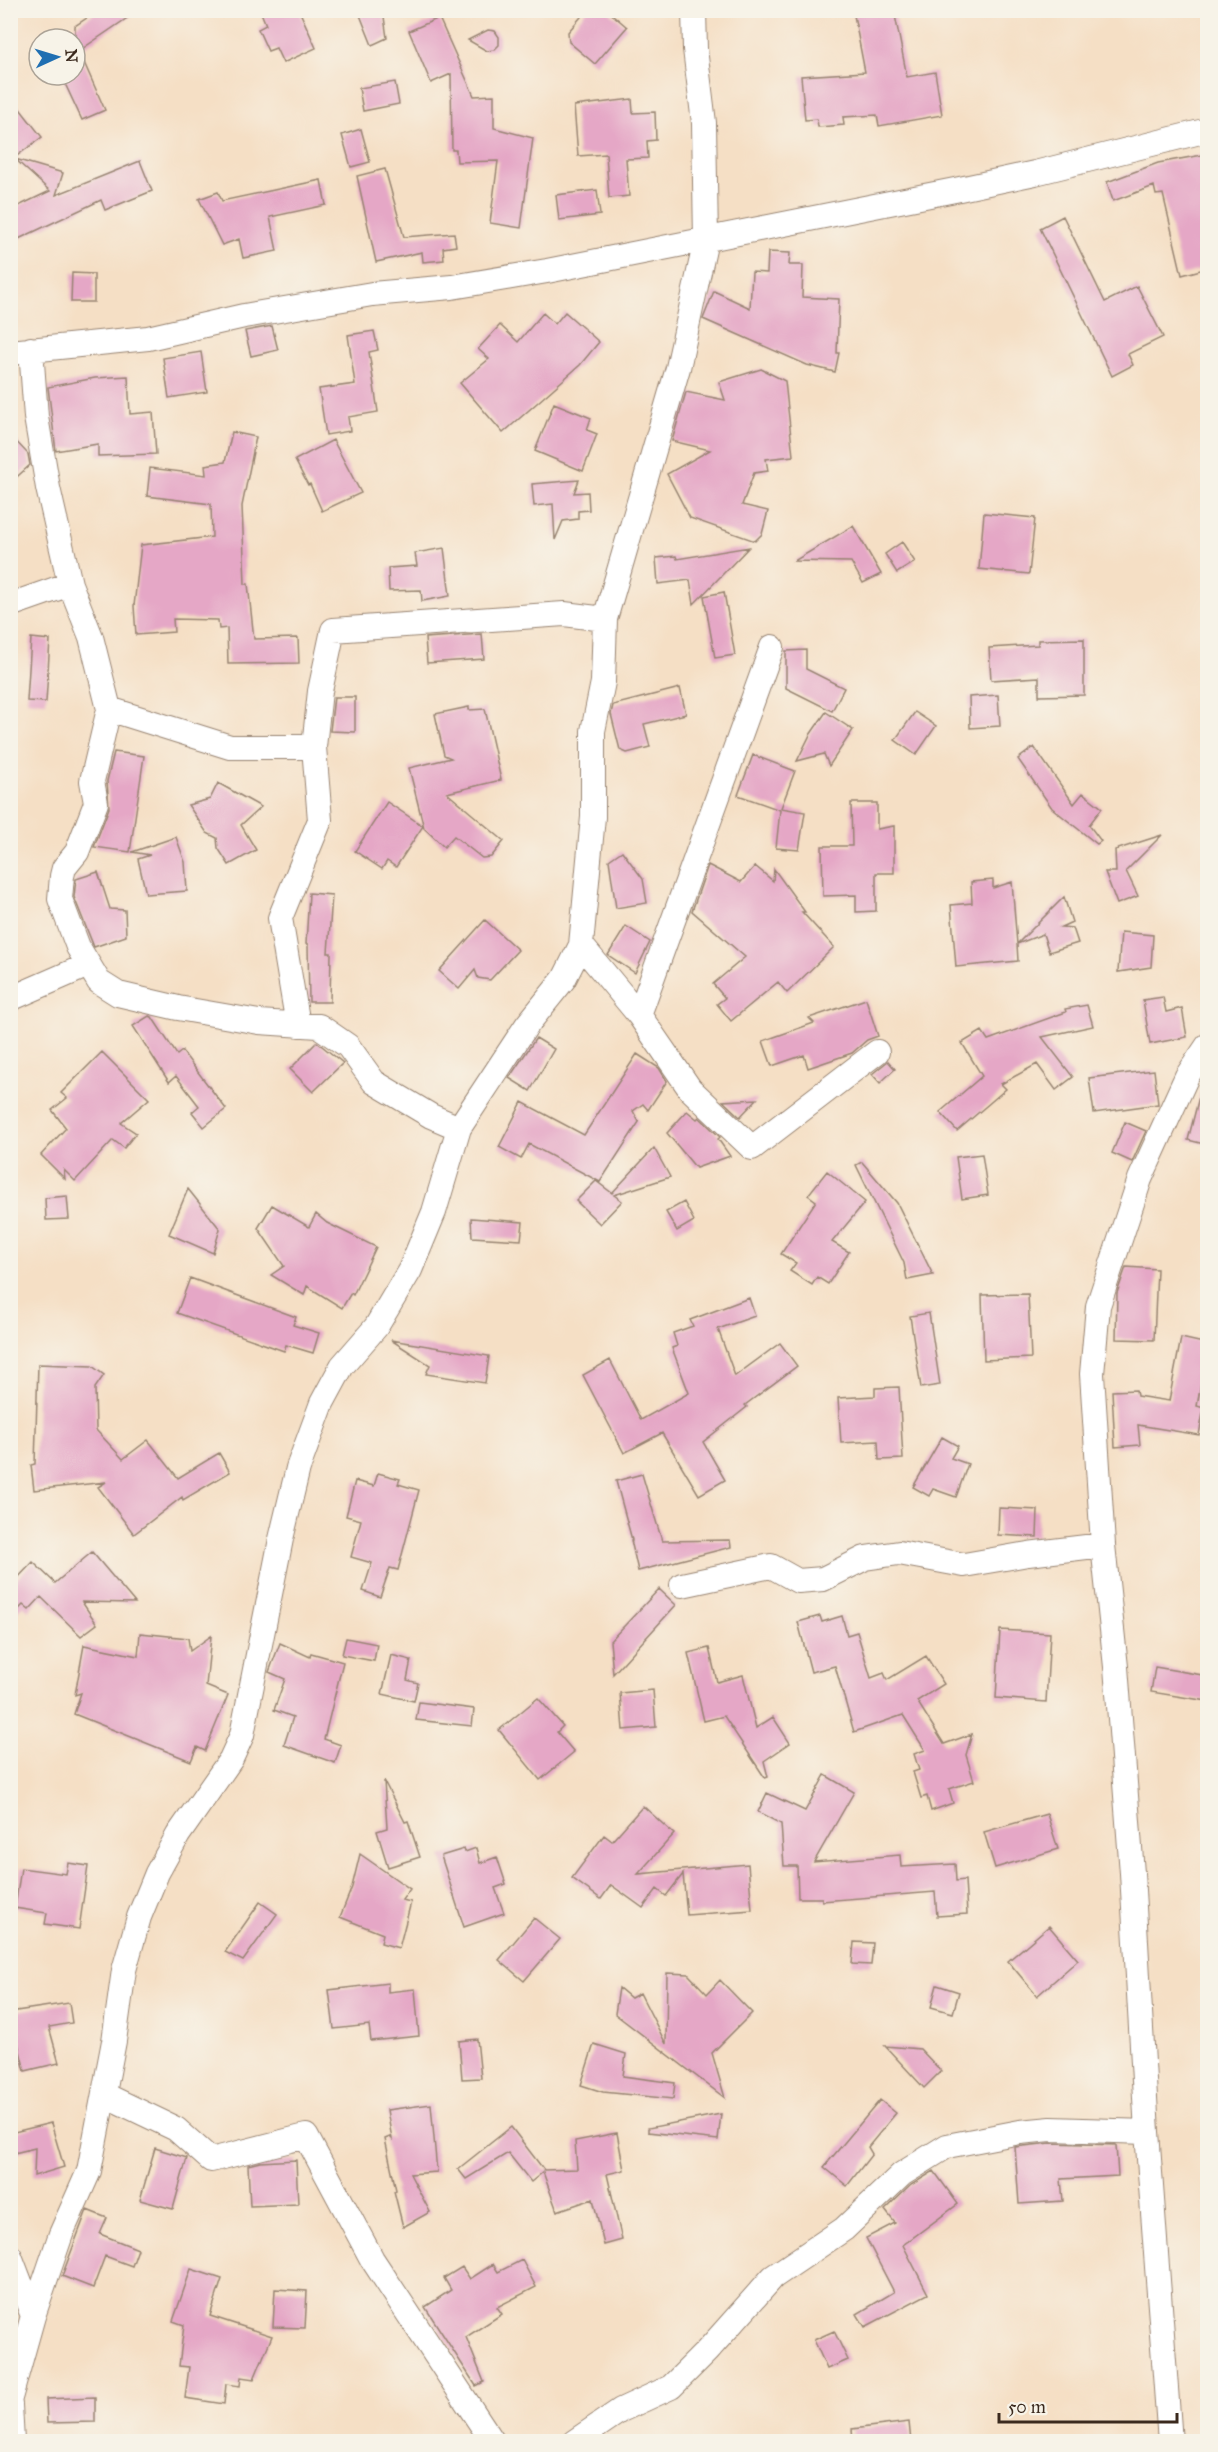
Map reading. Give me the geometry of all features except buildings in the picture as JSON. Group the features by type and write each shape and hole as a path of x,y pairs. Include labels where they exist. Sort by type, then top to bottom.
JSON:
{"street":[{"path":"10,2398 33,2316 60,2234 89,2171 105,2095 124,1970 139,1917 162,1863 178,1835 231,1759 242,1735 281,1539 298,1468 322,1403 342,1366 376,1327 410,1270 434,1212 459,1128 527,1025 564,979 581,945 593,817 593,731 603,682 605,619 678,368 706,240 704,123 695,49 694,10"},
{"path":"459,1128 431,1116 374,1082 348,1046 319,1026 259,1022 178,1008 118,994 99,982 88,965 74,937 60,899 64,868 77,852 96,803 92,781 109,709 91,637 70,584 21,351 148,338 244,316 372,294 452,287 706,240 1035,173 1208,130"},
{"path":"10,605 70,584"},
{"path":"298,1025 280,918 320,820 314,747 320,691 333,630 418,626 564,614 605,619"},
{"path":"639,1015 772,646"},
{"path":"109,709 230,747 314,747"},
{"path":"581,945 639,1015 690,1089 752,1148 877,1052"},
{"path":"10,999 88,965"},
{"path":"1170,2442 1147,2132 1137,1948 1117,1678 1103,1545 1092,1374 1098,1306 1140,1179 1187,1076 1208,1045"},
{"path":"682,1585 771,1566 798,1581 823,1579 865,1558 899,1553 964,1565 1103,1545"},
{"path":"105,2095 176,2129 211,2160 306,2136 372,2259 493,2442"},
{"path":"574,2442 621,2410 671,2387 707,2351 772,2277 844,2229 902,2174 947,2146 1020,2132 1051,2129 1147,2132"},
{"path":"10,2256 33,2316"},
{"path":"10,2405 12,2442"}]}
